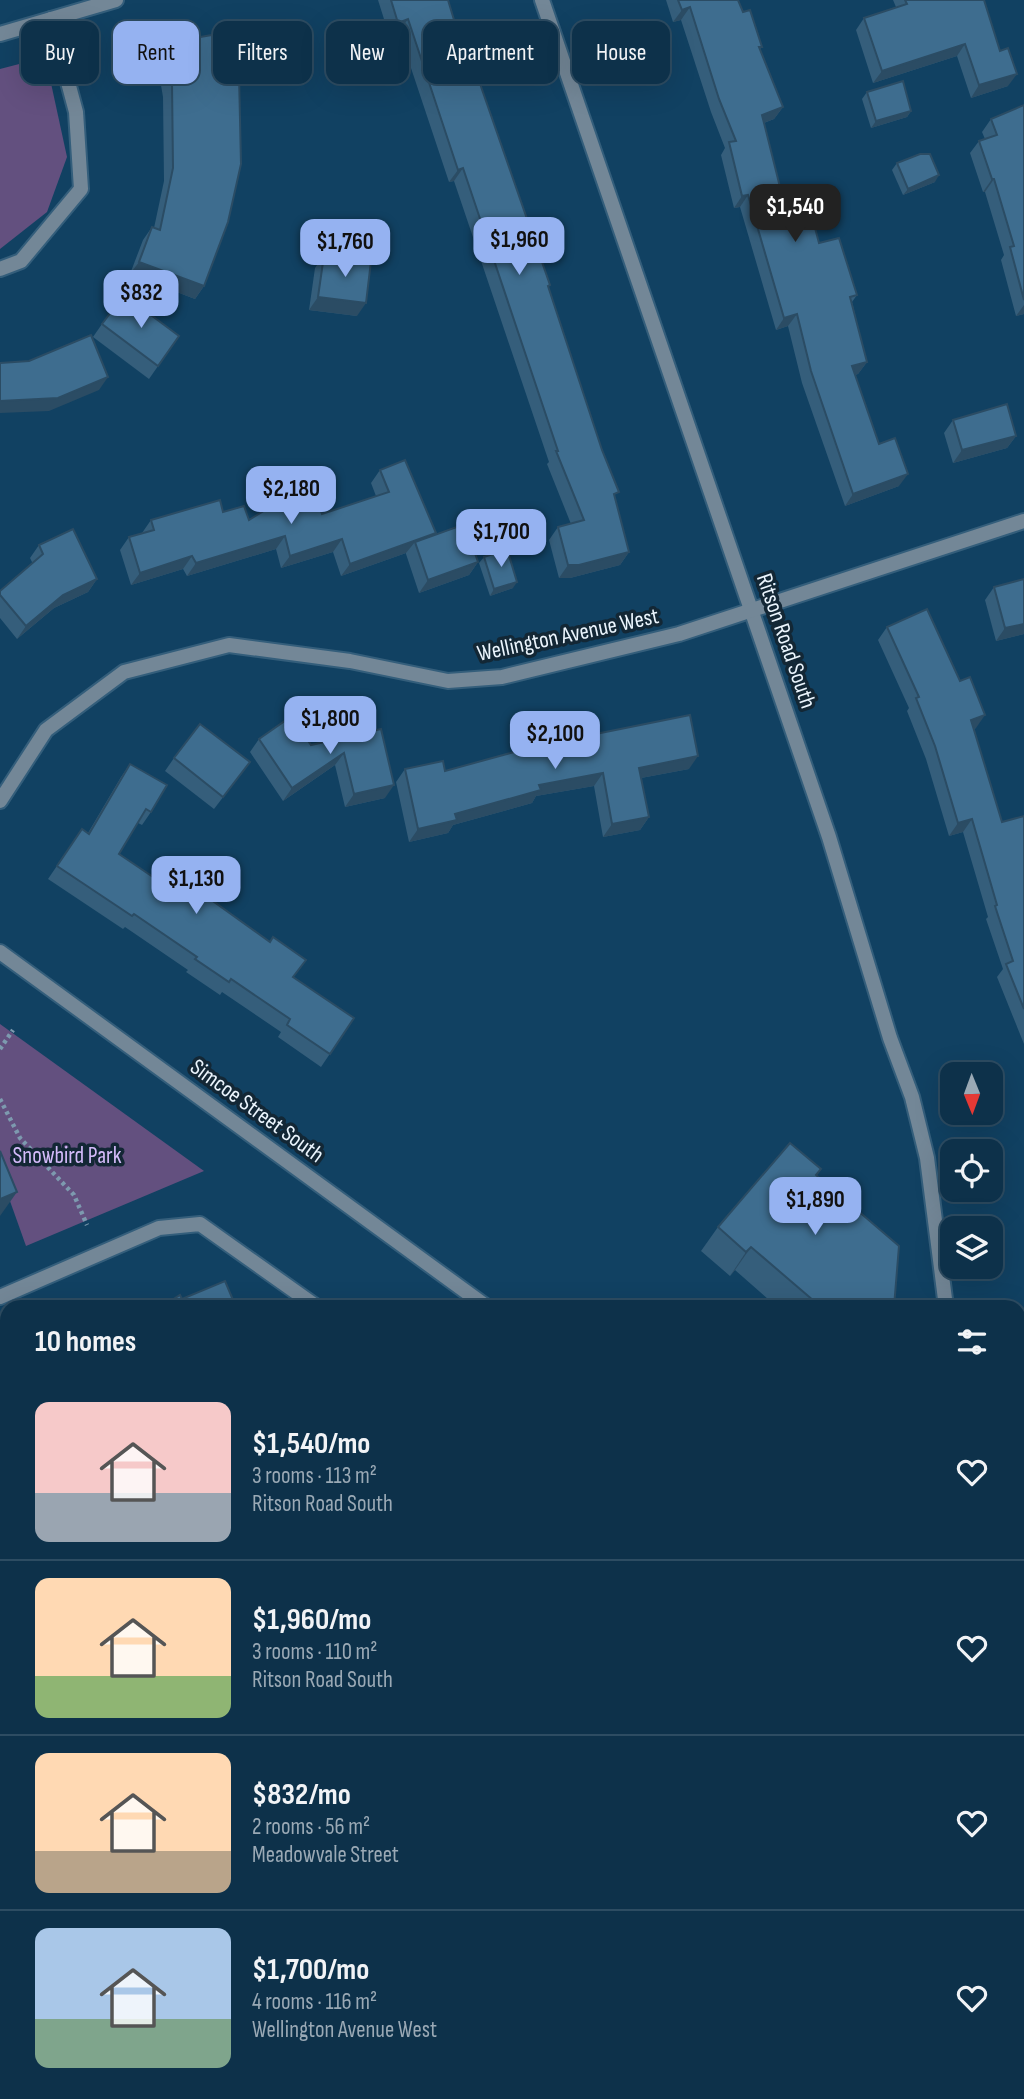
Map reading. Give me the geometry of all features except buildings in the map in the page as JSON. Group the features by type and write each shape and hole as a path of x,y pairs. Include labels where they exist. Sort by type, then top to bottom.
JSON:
{"street":[{"path":"0,34 116,0"},
{"name":"Ritson Road South","path":"542,0 829,837 890,1038 912,1097 927,1158 945,1300"},
{"path":"0,269 20,261 81,189 76,112 51,19"},
{"name":"Wellington Avenue West","path":"0,801 46,730 124,671 229,645 350,661 448,681 502,677 679,634 1024,521"},
{"name":"Simcoe Street South","path":"0,952 477,1300"},
{"path":"0,1297 159,1228 200,1224 307,1300"}],"path":[{"path":"0,1049 13,1030"},
{"path":"0,1099 20,1138 74,1195 87,1225"}],"green space":[{"path":"21,64 21,84 51,84 67,157 47,212 0,249 0,69"},
{"name":"Snowbird Park","path":"0,1024 204,1171 26,1246 0,1173"}]}
